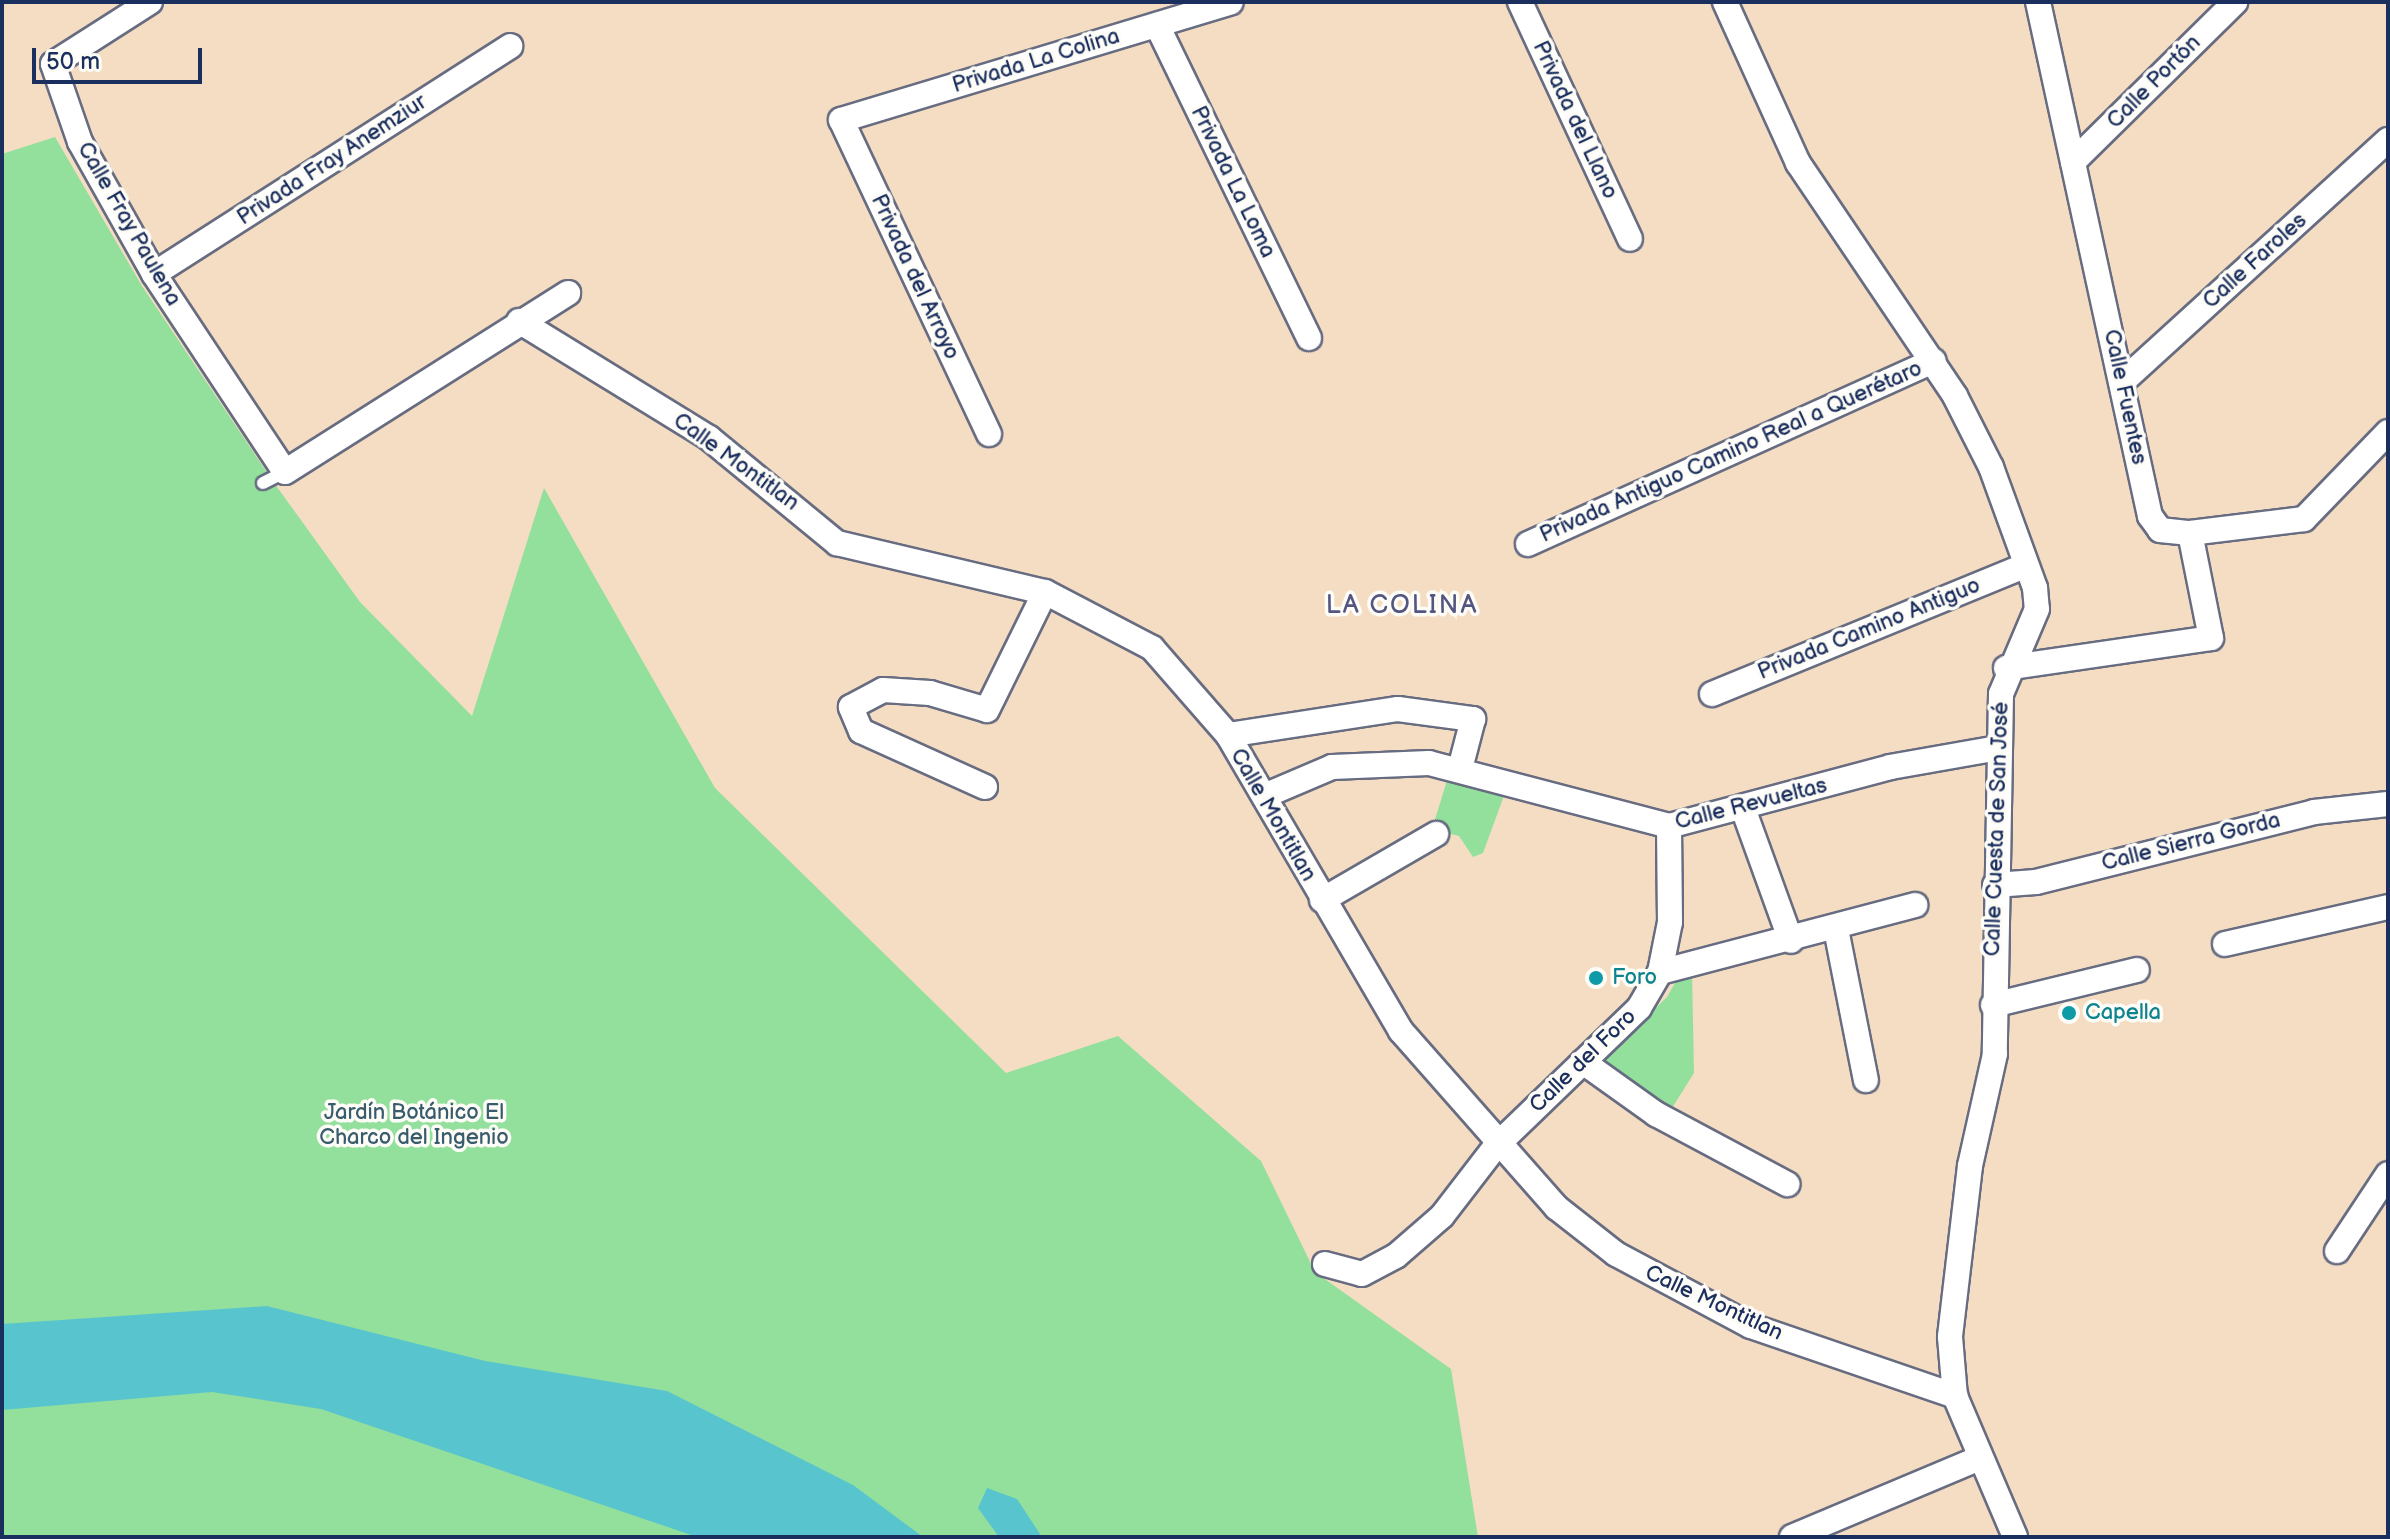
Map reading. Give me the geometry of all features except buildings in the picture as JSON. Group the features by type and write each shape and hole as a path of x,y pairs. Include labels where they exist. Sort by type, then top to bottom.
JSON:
{"street":[{"name":"Calle Fray Paulena","path":"150,2 53,64 80,142 154,274 285,472"},
{"name":"Privada La Colina","path":"841,120 1231,2"},
{"name":"Privada del Llano","path":"1520,2 1630,239"},
{"name":"Calle Cuesta de San José","path":"1725,2 1798,163 1934,361 1991,467 2026,565 2037,609 2006,668 1998,748 1993,1005 1995,1054 1970,1166 1950,1337 1955,1396 2015,1537"},
{"name":"Calle Fuentes","path":"2038,2 2150,516 2160,530 2190,533 2304,519 2388,432"},
{"name":"Calle Portón","path":"2073,162 2235,2"},
{"name":"Privada La Loma","path":"1157,25 1309,338"},
{"name":"Privada Fray Anemziur","path":"154,274 510,46"},
{"name":"Privada del Arroyo","path":"841,120 989,434"},
{"name":"Calle Faroles","path":"2122,382 2388,140"},
{"path":"285,472 519,321 568,293"},
{"name":"Calle Montitlan","path":"519,321 709,438 837,543 1045,592 1152,648 1228,735 1401,1031 1496,1146 1556,1207 1684,1294 1751,1326 1955,1396"},
{"name":"Privada Antiguo Camino Real a Querétaro","path":"1528,544 1934,361"},
{"path":"2006,668 2211,638 2190,533"},
{"name":"Privada Camino Antiguo","path":"1712,694 2026,565"},
{"path":"985,787 861,731 851,707 883,690 930,693 987,710 1045,592"},
{"path":"1228,735 1384,710 1473,719 1460,769"},
{"name":"Calle Revueltas","path":"1264,796 1332,767 1418,762 1460,769 1669,826 1744,811 1890,767 1998,748"},
{"name":"Calle Sierra Gorda","path":"1995,885 2036,882 2314,812 2388,804"},
{"path":"1744,811 1791,941"},
{"name":"Calle del Foro","path":"1325,1264 1362,1274 1396,1256 1442,1216 1496,1146 1639,1008 1660,972 1670,922 1669,826"},
{"path":"1322,900 1436,834"},
{"path":"1660,972 1791,941 1915,905"},
{"path":"2225,944 2388,907"},
{"path":"1836,929 1866,1080"},
{"path":"1993,1005 2137,970"},
{"path":"1583,1062 1668,1121 1787,1184"},
{"path":"2337,1251 2388,1174"},
{"path":"1792,1537 1980,1458"}],"lane":[{"path":"263,483 285,472"}],"green space":[{"name":"Jardín Botánico El Charco del Ingenio","path":"55,137 142,286 272,480 360,602 472,716 544,488 715,788 1006,1073 1118,1036 1261,1161 1315,1272 1451,1369 1478,1537 2,1537 2,154"},
{"path":"1449,774 1505,793 1483,853 1473,857 1459,836 1432,829"},
{"path":"1692,971 1694,1073 1672,1108 1600,1062 1667,997 1680,974"}],"water":[{"path":"267,1306 485,1361 667,1391 853,1485 923,1537 697,1537 321,1409 212,1392 2,1410 2,1324"},
{"path":"987,1488 1017,1499 1042,1537 999,1537 978,1508"}],"place":[{"name":"Foro","path":"1596,978"},
{"name":"Capella","path":"2069,1013"}],"district":[{"name":"LA COLINA","path":"1402,606"}]}
